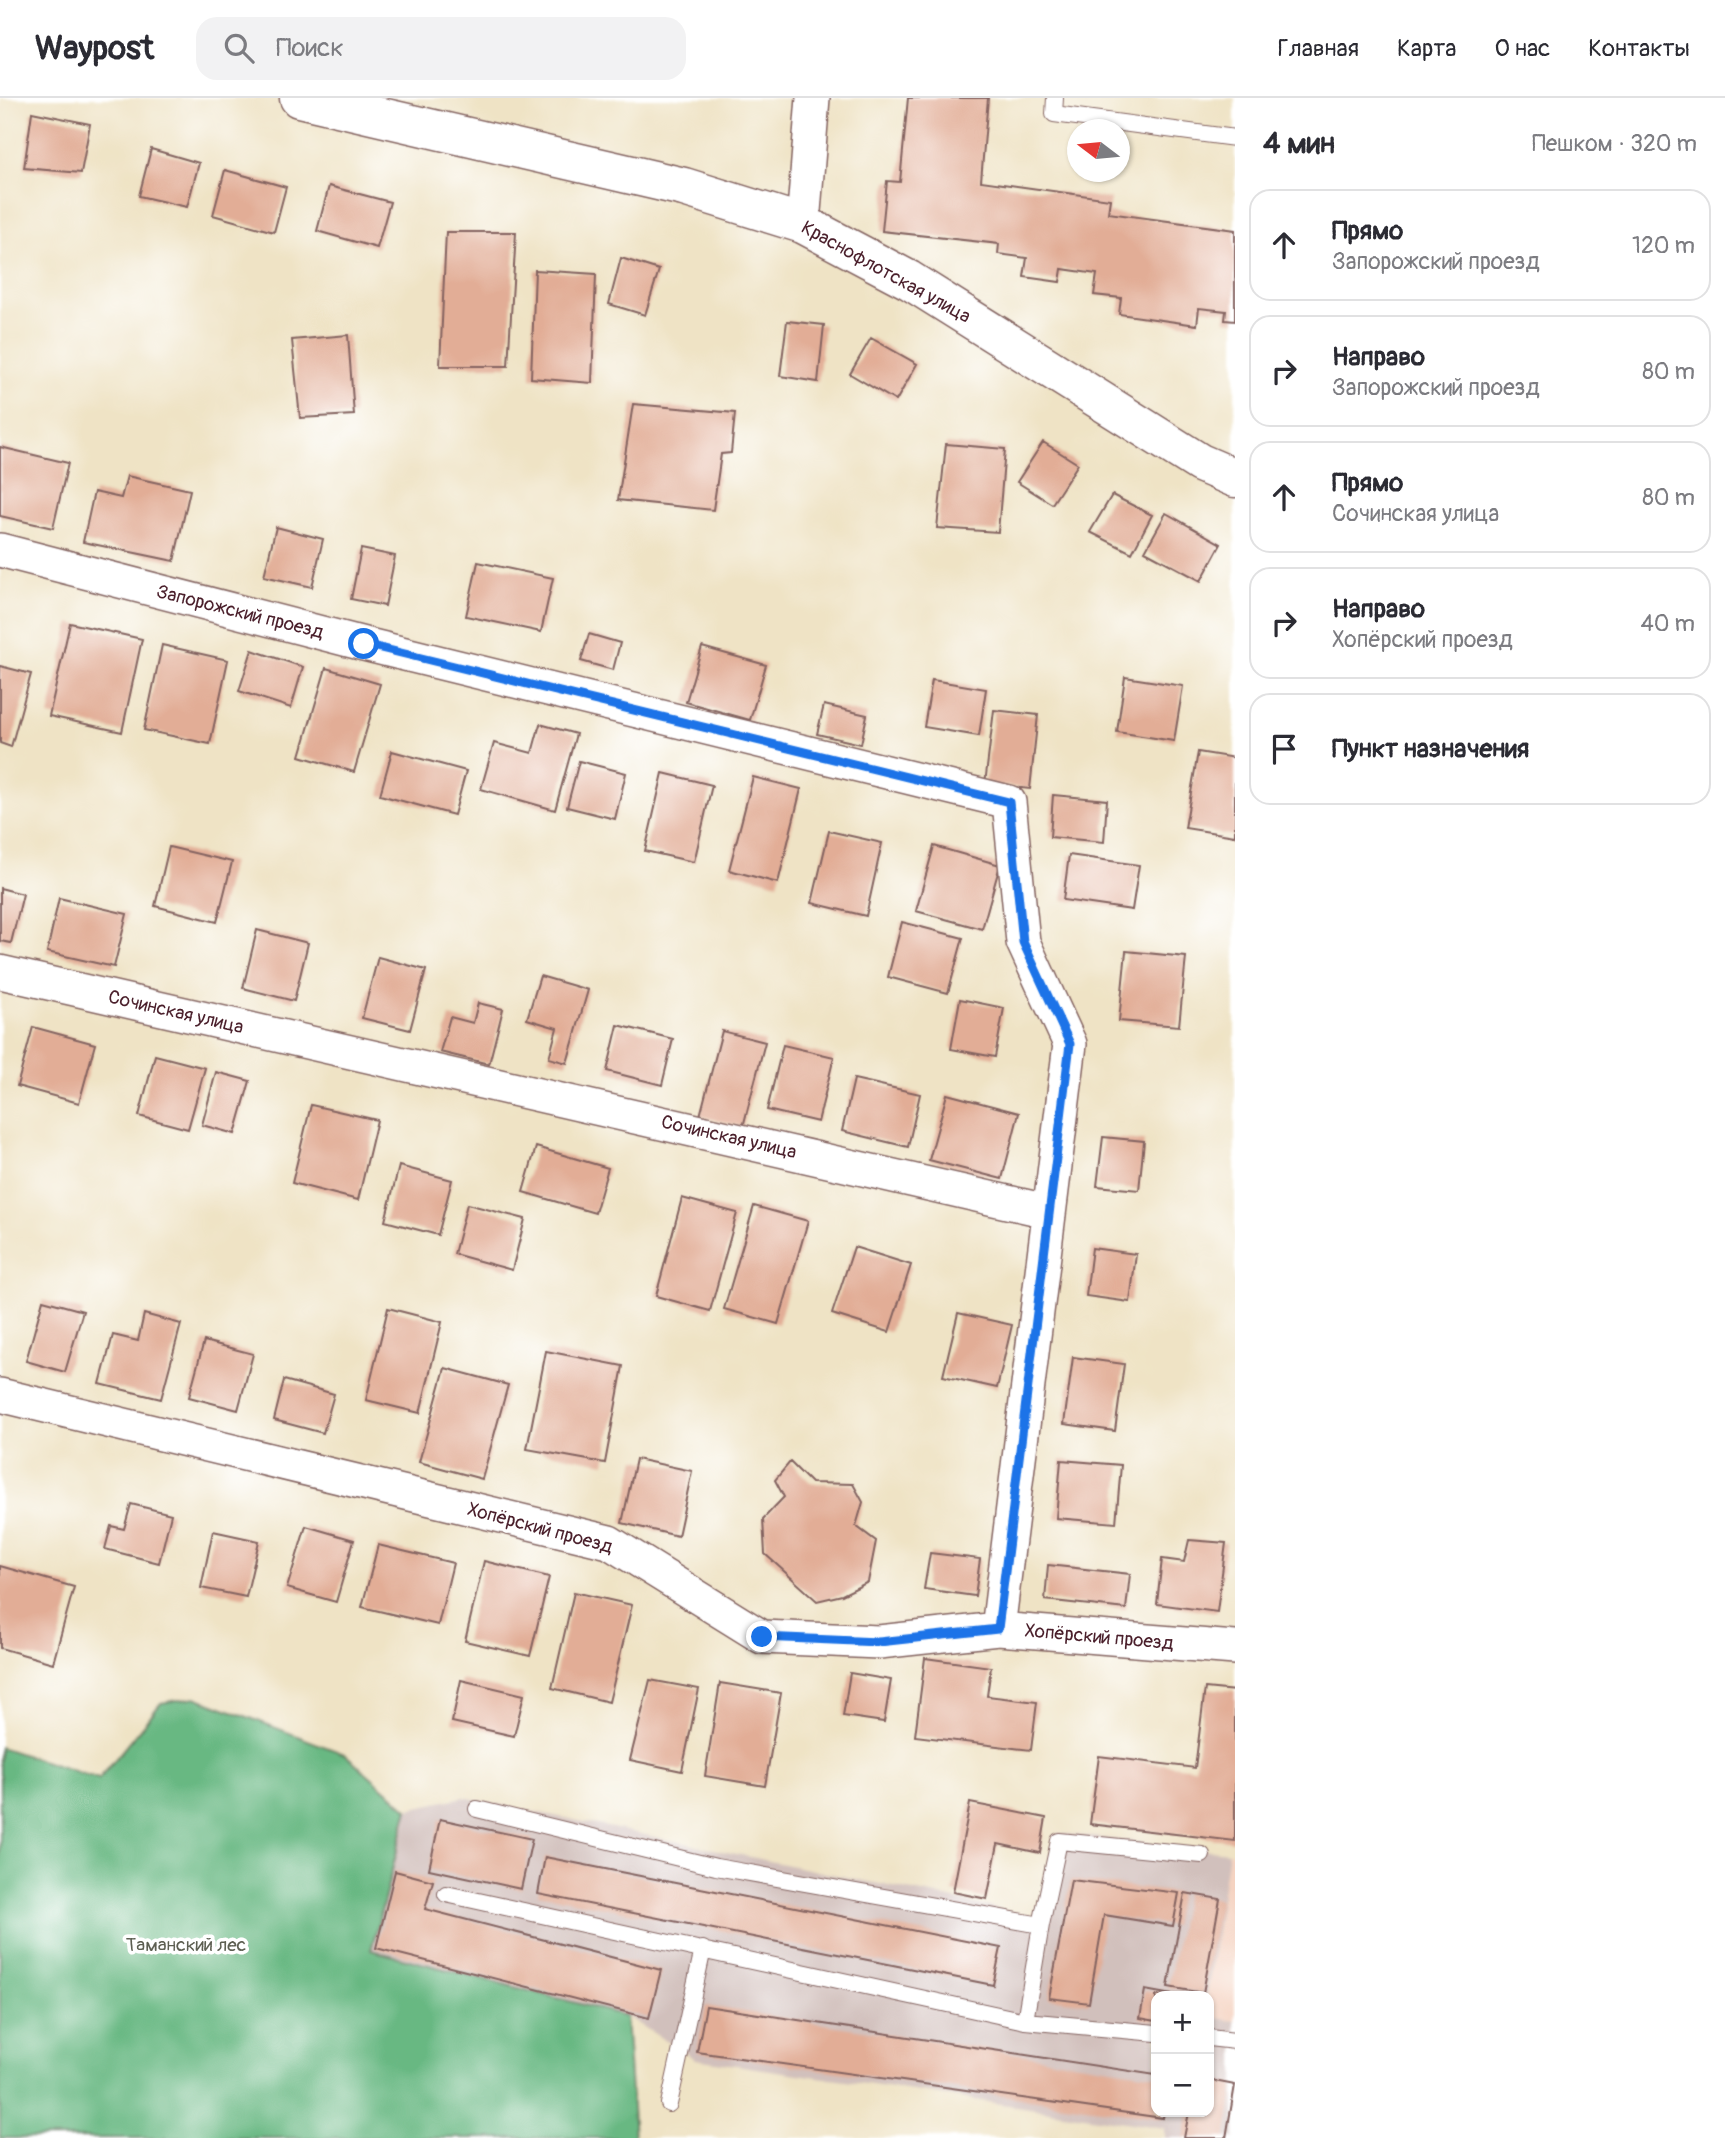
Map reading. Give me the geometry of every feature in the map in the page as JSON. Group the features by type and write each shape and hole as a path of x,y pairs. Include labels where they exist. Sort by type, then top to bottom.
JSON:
{"street":[{"name":"Краснофлотская улица","path":"299,98 684,187 803,224 909,280 1200,463 1235,478"},
{"path":"803,224 813,98"},
{"name":"Запорожский проезд","path":"0,550 364,644 1009,802 1023,942 1070,1044 1047,1211"},
{"name":"Сочинская улица","path":"0,972 1047,1211"},
{"path":"998,1629 1047,1211"},
{"name":"Хопёрский проезд","path":"0,1395 609,1542 762,1637 879,1642 998,1629 1235,1648"}],"lane":[{"path":"1055,98 1054,114 1235,138"},
{"path":"477,1809 716,1867 1041,1925"},
{"path":"1024,2021 1059,1841 1202,1855"},
{"path":"446,1894 1024,2021 1151,2033"},
{"path":"668,2104 703,1949"},
{"path":"1214,2039 1235,2041"}],"shaded area":[{"path":"464,1797 1037,1917 1057,1833 1228,1852 1208,1991 1151,1991 1151,2117 1214,2117 1214,2018 1235,2021 1235,2138 1165,2138 1165,2128 695,2059 626,2016 371,1950 408,1809"},
{"path":"1228,1852 1235,1853 1235,2021 1214,2018 1214,1991 1208,1991"}],"green space":[{"name":"Таманский лес","path":"195,1697 345,1754 408,1809 371,1950 626,2016 634,2138 0,2138 0,1747 99,1779 161,1703"}],"building":[{"path":"908,98 988,98 981,181 1110,199 1108,213 1235,230 1235,321 1225,320 1226,311 1199,308 1197,325 1119,314 1121,298 1094,295 1097,274 1062,269 1060,282 1024,277 1027,258 998,254 999,244 882,231 887,181 900,182"},
{"path":"32,112 90,124 81,173 24,168"},
{"path":"151,149 199,163 187,207 139,196"},
{"path":"225,170 286,187 274,232 213,215"},
{"path":"329,186 390,202 377,248 317,231"},
{"path":"446,232 516,232 508,366 440,366"},
{"path":"621,258 659,270 645,315 609,304"},
{"path":"535,270 596,274 592,383 531,378"},
{"path":"787,321 824,325 818,382 780,376"},
{"path":"348,335 354,415 300,418 292,340"},
{"path":"871,338 917,364 896,401 850,374"},
{"path":"633,404 735,413 731,453 721,454 713,510 618,500"},
{"path":"1043,442 1078,464 1052,504 1017,482"},
{"path":"946,444 1005,449 998,532 937,528"},
{"path":"0,447 68,463 53,528 0,516"},
{"path":"127,476 190,490 174,561 83,542 94,492 121,498"},
{"path":"1112,495 1152,515 1132,553 1090,532"},
{"path":"1166,513 1221,544 1201,581 1145,551"},
{"path":"276,527 323,539 312,587 264,576"},
{"path":"361,549 395,556 385,606 351,599"},
{"path":"478,562 553,578 541,632 466,616"},
{"path":"70,623 142,639 122,732 49,716"},
{"path":"589,634 620,643 613,670 581,661"},
{"path":"162,645 228,660 210,744 144,730"},
{"path":"702,647 766,665 750,720 686,702"},
{"path":"252,650 303,667 291,708 239,691"},
{"path":"0,666 31,674 11,747 0,743"},
{"path":"326,668 380,684 354,772 300,756"},
{"path":"1125,677 1183,686 1174,741 1117,732"},
{"path":"932,680 986,689 979,736 924,727"},
{"path":"824,705 867,715 861,744 817,734"},
{"path":"994,710 1038,715 1030,789 985,784"},
{"path":"540,724 576,734 555,810 481,789 494,743 532,753"},
{"path":"392,751 466,771 454,815 380,795"},
{"path":"1198,752 1235,758 1235,836 1185,828"},
{"path":"579,761 626,773 615,819 567,807"},
{"path":"663,773 712,785 694,862 645,851"},
{"path":"753,777 801,789 778,883 729,870"},
{"path":"1053,795 1107,800 1104,842 1050,837"},
{"path":"829,831 882,843 866,916 812,903"},
{"path":"934,846 1000,865 982,929 916,911"},
{"path":"169,847 232,862 217,922 155,906"},
{"path":"1069,855 1139,865 1132,910 1063,900"},
{"path":"0,888 23,894 11,943 0,941"},
{"path":"59,898 127,914 114,967 47,952"},
{"path":"902,922 963,938 948,993 888,977"},
{"path":"257,930 308,943 294,1001 243,988"},
{"path":"1126,951 1186,957 1179,1026 1119,1021"},
{"path":"378,957 426,970 410,1030 362,1018"},
{"path":"540,976 588,990 567,1063 549,1058 557,1028 527,1019"},
{"path":"960,999 1004,1008 995,1057 951,1049"},
{"path":"478,1003 503,1009 489,1064 440,1052 450,1017 473,1023"},
{"path":"618,1025 673,1039 662,1085 607,1071"},
{"path":"33,1027 95,1044 79,1103 17,1086"},
{"path":"722,1031 765,1042 743,1127 700,1116"},
{"path":"783,1045 834,1057 818,1122 767,1110"},
{"path":"155,1055 205,1068 188,1129 139,1116"},
{"path":"216,1072 250,1081 235,1134 202,1125"},
{"path":"854,1079 920,1094 908,1147 842,1131"},
{"path":"947,1094 1019,1113 1002,1179 929,1160"},
{"path":"311,1105 377,1120 358,1200 292,1183"},
{"path":"1103,1137 1144,1141 1139,1190 1097,1186"},
{"path":"536,1147 608,1168 595,1213 523,1192"},
{"path":"399,1166 452,1180 438,1235 385,1221"},
{"path":"682,1198 737,1213 710,1311 656,1296"},
{"path":"467,1204 525,1219 512,1270 454,1254"},
{"path":"754,1206 808,1221 778,1324 724,1309"},
{"path":"854,1247 911,1265 889,1332 832,1314"},
{"path":"1092,1248 1136,1254 1130,1302 1086,1296"},
{"path":"43,1300 83,1311 65,1372 26,1361"},
{"path":"388,1308 442,1322 420,1413 366,1400"},
{"path":"958,1313 1012,1325 997,1388 943,1376"},
{"path":"144,1314 181,1324 161,1399 100,1384 113,1335 138,1341"},
{"path":"204,1341 253,1354 238,1410 189,1397"},
{"path":"546,1351 623,1366 605,1463 527,1449"},
{"path":"1073,1357 1124,1364 1115,1431 1064,1424"},
{"path":"445,1368 508,1385 482,1479 419,1462"},
{"path":"284,1380 334,1394 323,1433 274,1420"},
{"path":"636,1459 692,1471 678,1536 622,1523"},
{"path":"1061,1460 1121,1465 1116,1523 1056,1518"},
{"path":"790,1462 811,1483 853,1484 863,1502 856,1526 876,1541 868,1582 842,1595 817,1601 765,1554 763,1519 784,1497 775,1480"},
{"path":"131,1504 171,1514 159,1563 105,1549 111,1526 124,1529"},
{"path":"306,1526 354,1540 336,1602 287,1588"},
{"path":"213,1531 259,1541 246,1597 201,1588"},
{"path":"1189,1540 1226,1543 1217,1612 1157,1604 1162,1559 1184,1562"},
{"path":"378,1545 453,1563 438,1625 362,1607"},
{"path":"930,1553 980,1559 975,1596 924,1589"},
{"path":"484,1561 549,1577 530,1656 465,1641"},
{"path":"1048,1565 1130,1574 1126,1609 1045,1600"},
{"path":"0,1566 74,1587 53,1663 0,1648"},
{"path":"574,1592 632,1605 609,1702 552,1688"},
{"path":"925,1658 991,1667 987,1696 1037,1702 1031,1750 915,1736"},
{"path":"850,1673 891,1680 884,1722 843,1716"},
{"path":"461,1680 524,1695 514,1736 452,1722"},
{"path":"650,1680 699,1689 682,1771 630,1760"},
{"path":"720,1683 781,1693 765,1786 705,1776"},
{"path":"1205,1688 1235,1691 1235,1841 1090,1824 1099,1756 1195,1768"},
{"path":"970,1803 1046,1818 1040,1853 998,1844 987,1899 953,1892"},
{"path":"440,1819 532,1839 521,1889 429,1869"},
{"path":"545,1857 1001,1948 993,1985 538,1894"},
{"path":"395,1871 433,1881 425,1909 661,1970 649,2018 376,1948"},
{"path":"1071,1880 1179,1893 1173,1926 1104,1915 1089,2003 1049,1998"},
{"path":"1185,1893 1220,1899 1203,1991 1168,1987"},
{"path":"1145,1990 1151,1991 1151,2020 1140,2018"},
{"path":"706,2006 1151,2074 1151,2116 697,2052"},
{"path":"1214,2081 1235,2085 1226,2138 1184,2138 1188,2117 1214,2117"}],"route":[{"path":"364,644 1009,802 1023,942 1070,1044 1047,1211 998,1629 879,1642 762,1637"}]}
